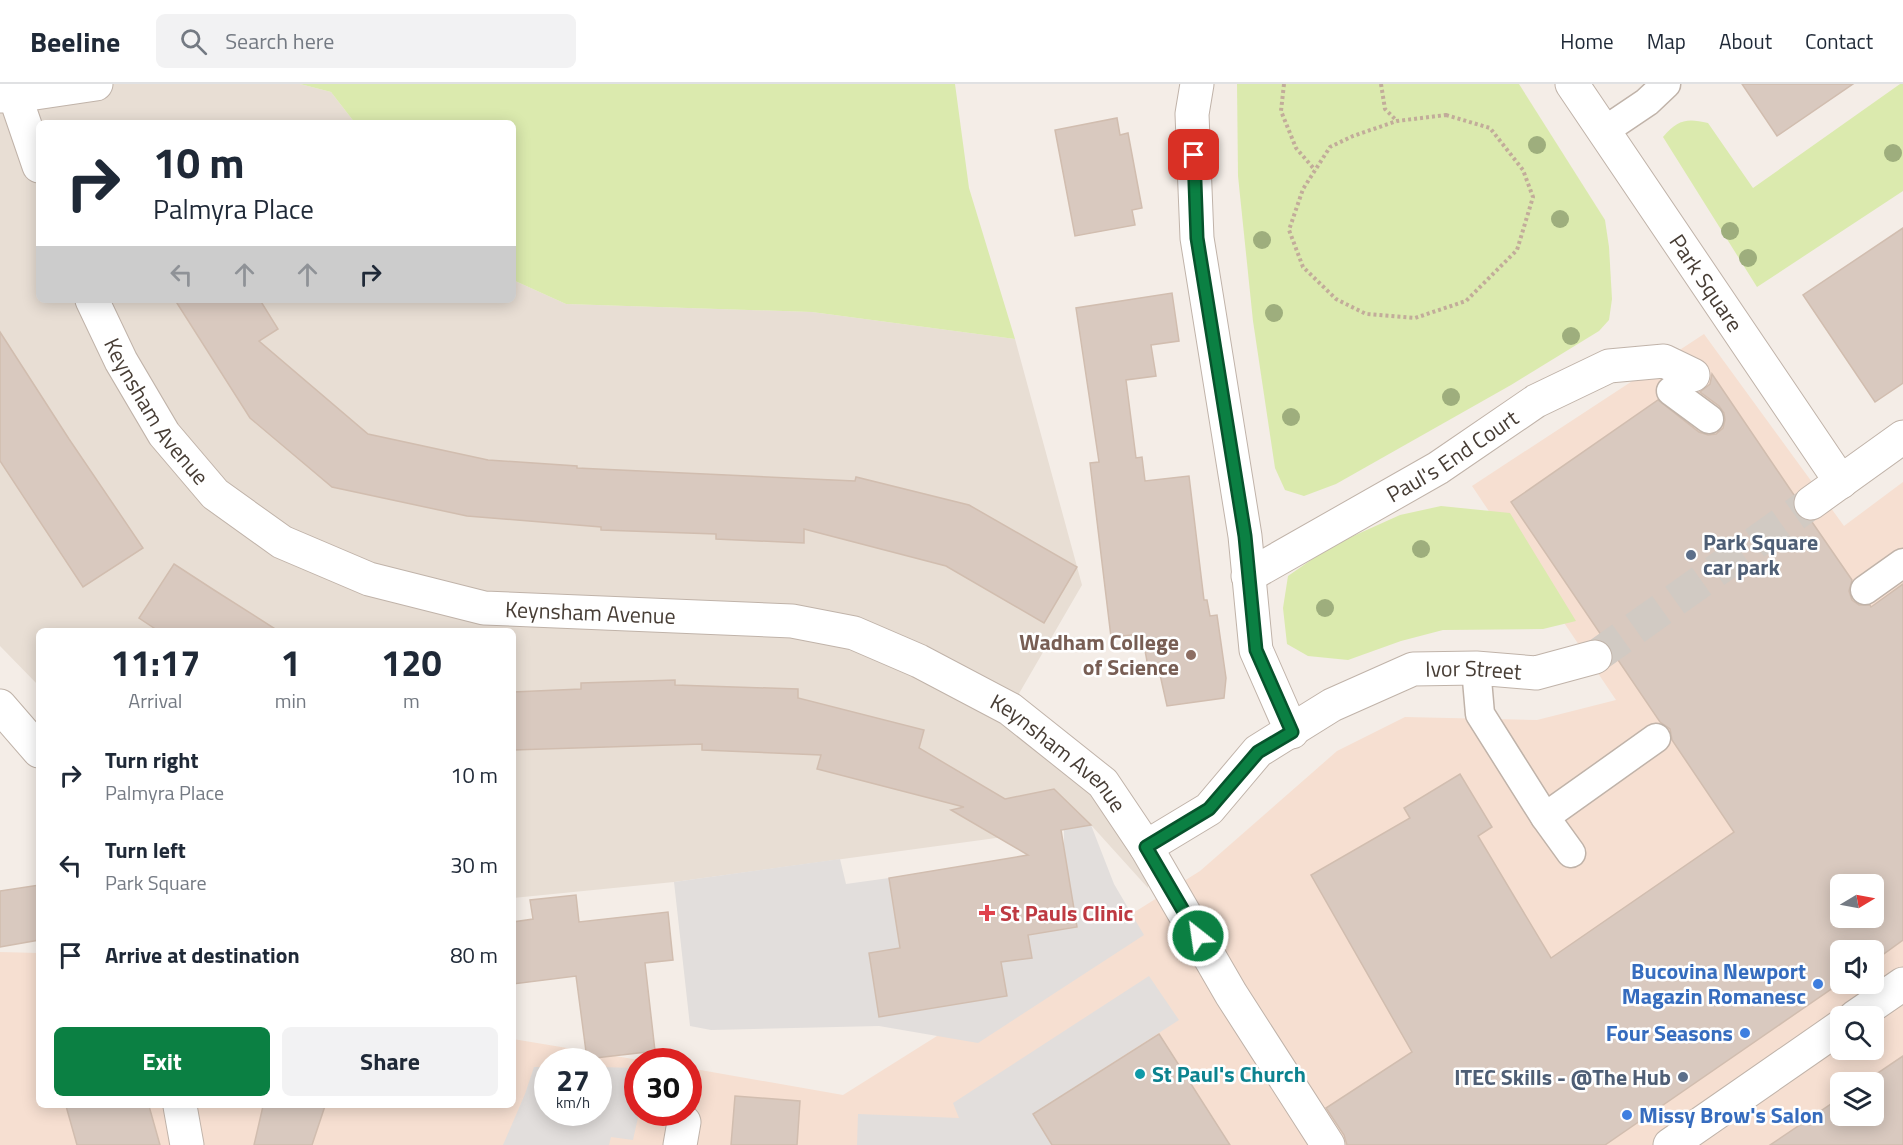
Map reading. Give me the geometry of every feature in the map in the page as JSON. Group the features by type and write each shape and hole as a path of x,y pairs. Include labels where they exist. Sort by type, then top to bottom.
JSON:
{"street":[{"path":"36,159 7,96 96,84"},
{"path":"1197,84 1192,114 1197,238 1245,536 1256,650 1292,732"},
{"name":"Park Square","path":"1572,84 1841,482"},
{"name":"Keynsham Avenue","path":"93,303 121,361 164,434 215,494 282,542 369,579 484,608 792,621 854,633 919,661 1010,709 1103,783 1146,847 1231,994 1328,1145"},
{"name":"Paul's End Court","path":"1248,576 1438,468 1536,401 1609,366 1676,375"},
{"path":"1811,503 1903,437"},
{"name":"Ivor Street","path":"1146,847 1209,809 1258,752 1332,705 1413,669 1476,668 1536,673 1595,657"},
{"path":"0,706 36,748"},
{"path":"1871,1006 1903,984"},
{"path":"1670,1145 1830,1034"},
{"path":"180,1108 187,1145"}],"lane":[{"path":"1604,131 1647,102 1666,84"},
{"path":"1865,590 1903,563"},
{"path":"1476,668 1480,714 1545,817 1571,853"},
{"path":"1545,817 1656,738"}],"path":[{"path":"1284,84 1281,111 1296,148 1315,171"},
{"path":"1381,84 1385,109 1397,121"},
{"path":"1446,115 1490,128 1523,171 1533,197 1517,250 1466,301 1415,318 1366,314 1336,299 1303,267 1289,230 1303,189 1330,147 1353,136 1397,121 1446,115"}],"shaded area":[{"path":"0,84 300,84 331,92 353,120 36,120 36,303 516,303 516,281 566,304 812,312 1015,339 1082,585 1010,709 1146,847 1148,888 1091,825 674,882 516,898 516,628 36,628 36,683 0,646"},
{"path":"1704,334 1844,526 1903,482 1903,1145 0,1145 0,952 36,953 36,1108 516,1108 516,1040 567,1048 534,1048 534,1126 612,1126 612,1056 624,1058 624,1126 702,1126 702,1070 843,1095 1200,871 1337,751 1405,717 1537,720 1616,700 1472,486"},
{"path":"1091,825 1114,884 1144,935 978,1043 879,1026 711,1030 690,1026 674,882 840,859 846,884 889,878 900,948 869,954 879,1017 1007,996 1001,962 1032,958 1028,935 1064,849 1064,829"},
{"path":"1149,976 1179,1020 1033,1114 1052,1145 857,1145 858,1114 959,1118 953,1103"},
{"path":"534,1067 534,1126 612,1126 612,1067 624,1068 624,1126 636,1126 633,1140 611,1137 609,1145 503,1145"}],"green space":[{"path":"300,84 955,84 969,188 1015,339 812,312 566,304 516,281 516,120 353,120 331,92"},
{"path":"1237,84 1519,84 1605,220 1612,299 1609,320 1599,331 1511,385 1336,484 1304,496 1285,490 1275,468 1253,321 1238,176"},
{"path":"1903,84 1903,191 1757,287 1663,137 1673,127 1683,122 1708,123 1753,188"},
{"path":"1441,506 1510,513 1576,621 1543,629 1443,630 1401,641 1348,660 1308,656 1287,644 1283,608 1288,576 1331,546 1400,515"}],"building":[{"path":"1742,84 1853,84 1777,136"},
{"path":"1117,118 1120,135 1128,133 1142,208 1132,210 1135,225 1075,236 1055,130"},
{"path":"1903,228 1903,383 1875,402 1803,295"},
{"path":"1172,293 1179,341 1151,345 1156,376 1126,380 1136,458 1142,457 1145,481 1189,476 1204,600 1207,600 1210,616 1217,615 1226,678 1224,698 1167,706 1159,670 1149,672 1142,634 1111,637 1090,463 1099,462 1076,308"},
{"path":"177,303 262,303 278,329 259,341 368,434 488,460 577,466 577,468 855,481 856,477 969,505 1077,567 1044,623 946,566 804,529 804,543 716,539 716,534 601,530 601,527 467,516 332,487 250,418"},
{"path":"0,332 143,548 83,587 0,461"},
{"path":"1712,374 1794,495 1792,504 1795,513 1803,520 1812,522 1852,580 1849,591 1852,600 1859,605 1870,605 1871,607 1903,584 1903,940 1884,954 1884,940 1830,940 1830,990 1605,1145 1347,1145 1344,1135 1326,1108 1412,1052 1311,875 1410,818 1404,808 1460,774 1492,827 1478,836 1551,958 1734,832 1672,740 1670,729 1660,722 1511,502 1658,400 1699,432 1708,435 1716,434 1723,428 1724,413 1719,406 1700,392 1710,384"},
{"path":"174,564 274,628 154,628 139,618"},
{"path":"675,680 675,685 798,689 798,698 924,730 919,748 1005,799 1054,789 1091,825 1061,830 1077,927 1028,935 1032,958 1001,962 1007,996 879,1017 869,953 900,948 889,878 1028,855 951,810 964,807 817,769 821,755 702,750 702,744 516,750 516,692 581,689 581,683"},
{"path":"36,885 36,941 0,947 0,891"},
{"path":"576,895 579,922 668,912 673,960 645,963 655,1048 624,1048 624,1055 612,1056 612,1048 586,1048 576,976 516,984 516,922 533,919 530,900"},
{"name":"St Paul's Church","path":"1159,1034 1230,1145 1052,1145 1033,1114"},
{"path":"1903,1056 1903,1145 1770,1145 1830,1105 1830,1126 1884,1126 1884,1072 1879,1072"},
{"path":"735,1096 800,1101 797,1145 731,1145"},
{"path":"67,1108 150,1108 160,1145 77,1145"},
{"path":"263,1108 324,1108 312,1145 254,1145"}],"tunnel":[{"path":"1595,657 1811,503"}],"place":[{"name":"Park Square car park","path":"1691,555"},
{"name":"Wadham College of Science","path":"1191,655"},
{"name":"St Pauls Clinic","path":"987,913"},
{"name":"Bucovina Newport Magazin Romanesc","path":"1818,984"},
{"name":"Four Seasons","path":"1745,1033"},
{"name":"St Paul's Church","path":"1140,1074"},
{"name":"ITEC Skills - @The Hub","path":"1683,1077"},
{"name":"Missy Brow's Salon","path":"1627,1115"}],"route":[{"path":"1194,155 1197,238 1245,536 1256,650 1292,732 1258,752 1209,809 1146,847 1198,936"}]}
